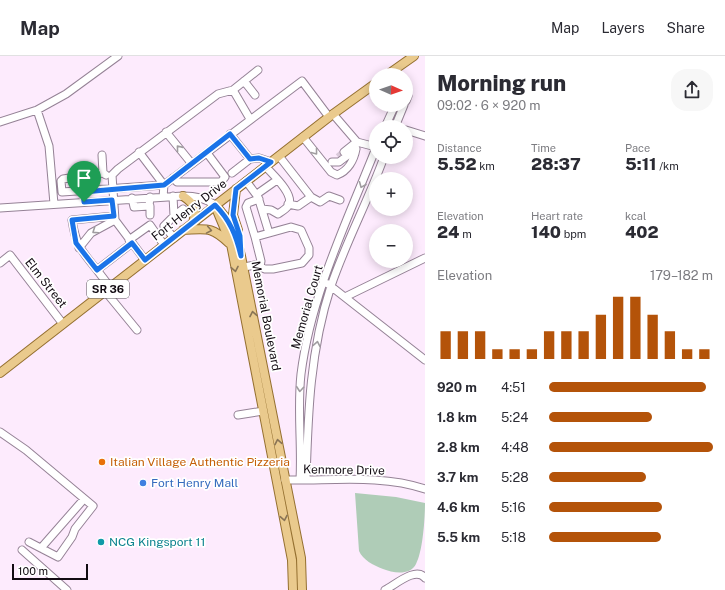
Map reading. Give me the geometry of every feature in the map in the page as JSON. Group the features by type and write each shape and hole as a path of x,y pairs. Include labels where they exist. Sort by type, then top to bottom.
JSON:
{"main road":[{"path":"397,68 414,56"},
{"name":"Fort Henry Drive","path":"0,373 265,166 369,87"},
{"path":"236,189 233,215 240,236 241,256"},
{"path":"183,196 194,204 195,208 193,223"},
{"name":"Memorial Boulevard","path":"215,205 231,244 263,411 302,564 302,590"},
{"name":"Memorial Boulevard","path":"215,205 225,215 233,228 244,267 272,408 292,560 293,590"},
{"path":"183,230 211,229 231,244"},
{"path":"263,411 272,408"}],"street":[{"path":"0,122 37,110 77,87 118,56"},
{"path":"145,260 115,218 112,200 111,177 118,169 139,152 218,94 233,90 258,70"},
{"path":"244,81 255,95"},
{"path":"111,177 103,173 61,181 64,193 164,185 302,81 356,145 354,158 341,174 337,176 332,162 303,137"},
{"path":"233,90 250,120"},
{"path":"37,110 49,146 54,204"},
{"path":"166,132 192,164"},
{"path":"413,132 425,136"},
{"path":"230,134 253,158 265,166 287,191 289,198 288,204 278,214 271,210 262,209"},
{"path":"332,162 339,162 356,145"},
{"path":"344,152 356,145 369,147"},
{"path":"139,152 164,185 163,196"},
{"path":"173,178 177,182 221,182 225,177 207,153"},
{"path":"102,155 103,173"},
{"path":"279,156 311,197 320,202 329,196 340,200"},
{"path":"253,158 265,166"},
{"path":"232,173 253,158"},
{"name":"Memorial Court","path":"303,480 298,415 302,373 308,336 324,282 370,164"},
{"name":"Memorial Court","path":"303,480 311,375 320,329 331,286 381,164"},
{"path":"260,266 261,261 246,207 248,203 258,197 277,180"},
{"path":"246,181 258,197 269,233"},
{"path":"83,192 84,202"},
{"path":"0,208 163,196 196,196 208,200 215,205"},
{"path":"173,196 174,216"},
{"path":"150,197 150,214"},
{"path":"288,204 298,206 311,197"},
{"path":"132,198 134,207 150,206"},
{"path":"174,238 164,226 183,209"},
{"path":"115,218 72,220 74,237 79,248 97,270 108,289 137,330"},
{"path":"79,248 91,233 115,218"},
{"path":"97,270 150,225 164,245"},
{"path":"244,267 260,266 266,270 295,265 306,261 309,255 309,248 304,234 297,228 291,227 255,237"},
{"name":"Elm Street","path":"0,262 10,255 63,324"},
{"path":"345,297 424,259"},
{"path":"324,282 425,360"},
{"path":"302,373 311,375"},
{"path":"238,415 263,411"},
{"path":"0,432 26,450 93,506 75,529 72,537 58,557 29,542"},
{"name":"Kenmore Drive","path":"281,480 375,480 417,486 425,489"},
{"path":"41,548 84,499"},
{"path":"22,550 67,590"},
{"path":"385,590 413,574 422,575 425,578"}],"green space":[{"path":"355,493 396,497 425,503 422,543 416,564 413,568 406,572 392,572 372,564 361,554 359,551"}],"tunnel":[{"path":"338,157 344,152"}],"place":[{"name":"Italian Village Authentic Pizzeria","path":"102,462"},
{"name":"Fort Henry Mall","path":"143,483"},
{"name":"NCG Kingsport 11","path":"101,542"}],"route":[{"path":"230,134 250,159 253,157 271,162 236,189 233,215 240,236 241,256 233,228 225,215 215,205 145,260 132,243 97,270 76,243 72,220 114,216 112,200 84,202 83,192 112,188 164,185 230,134"}]}
